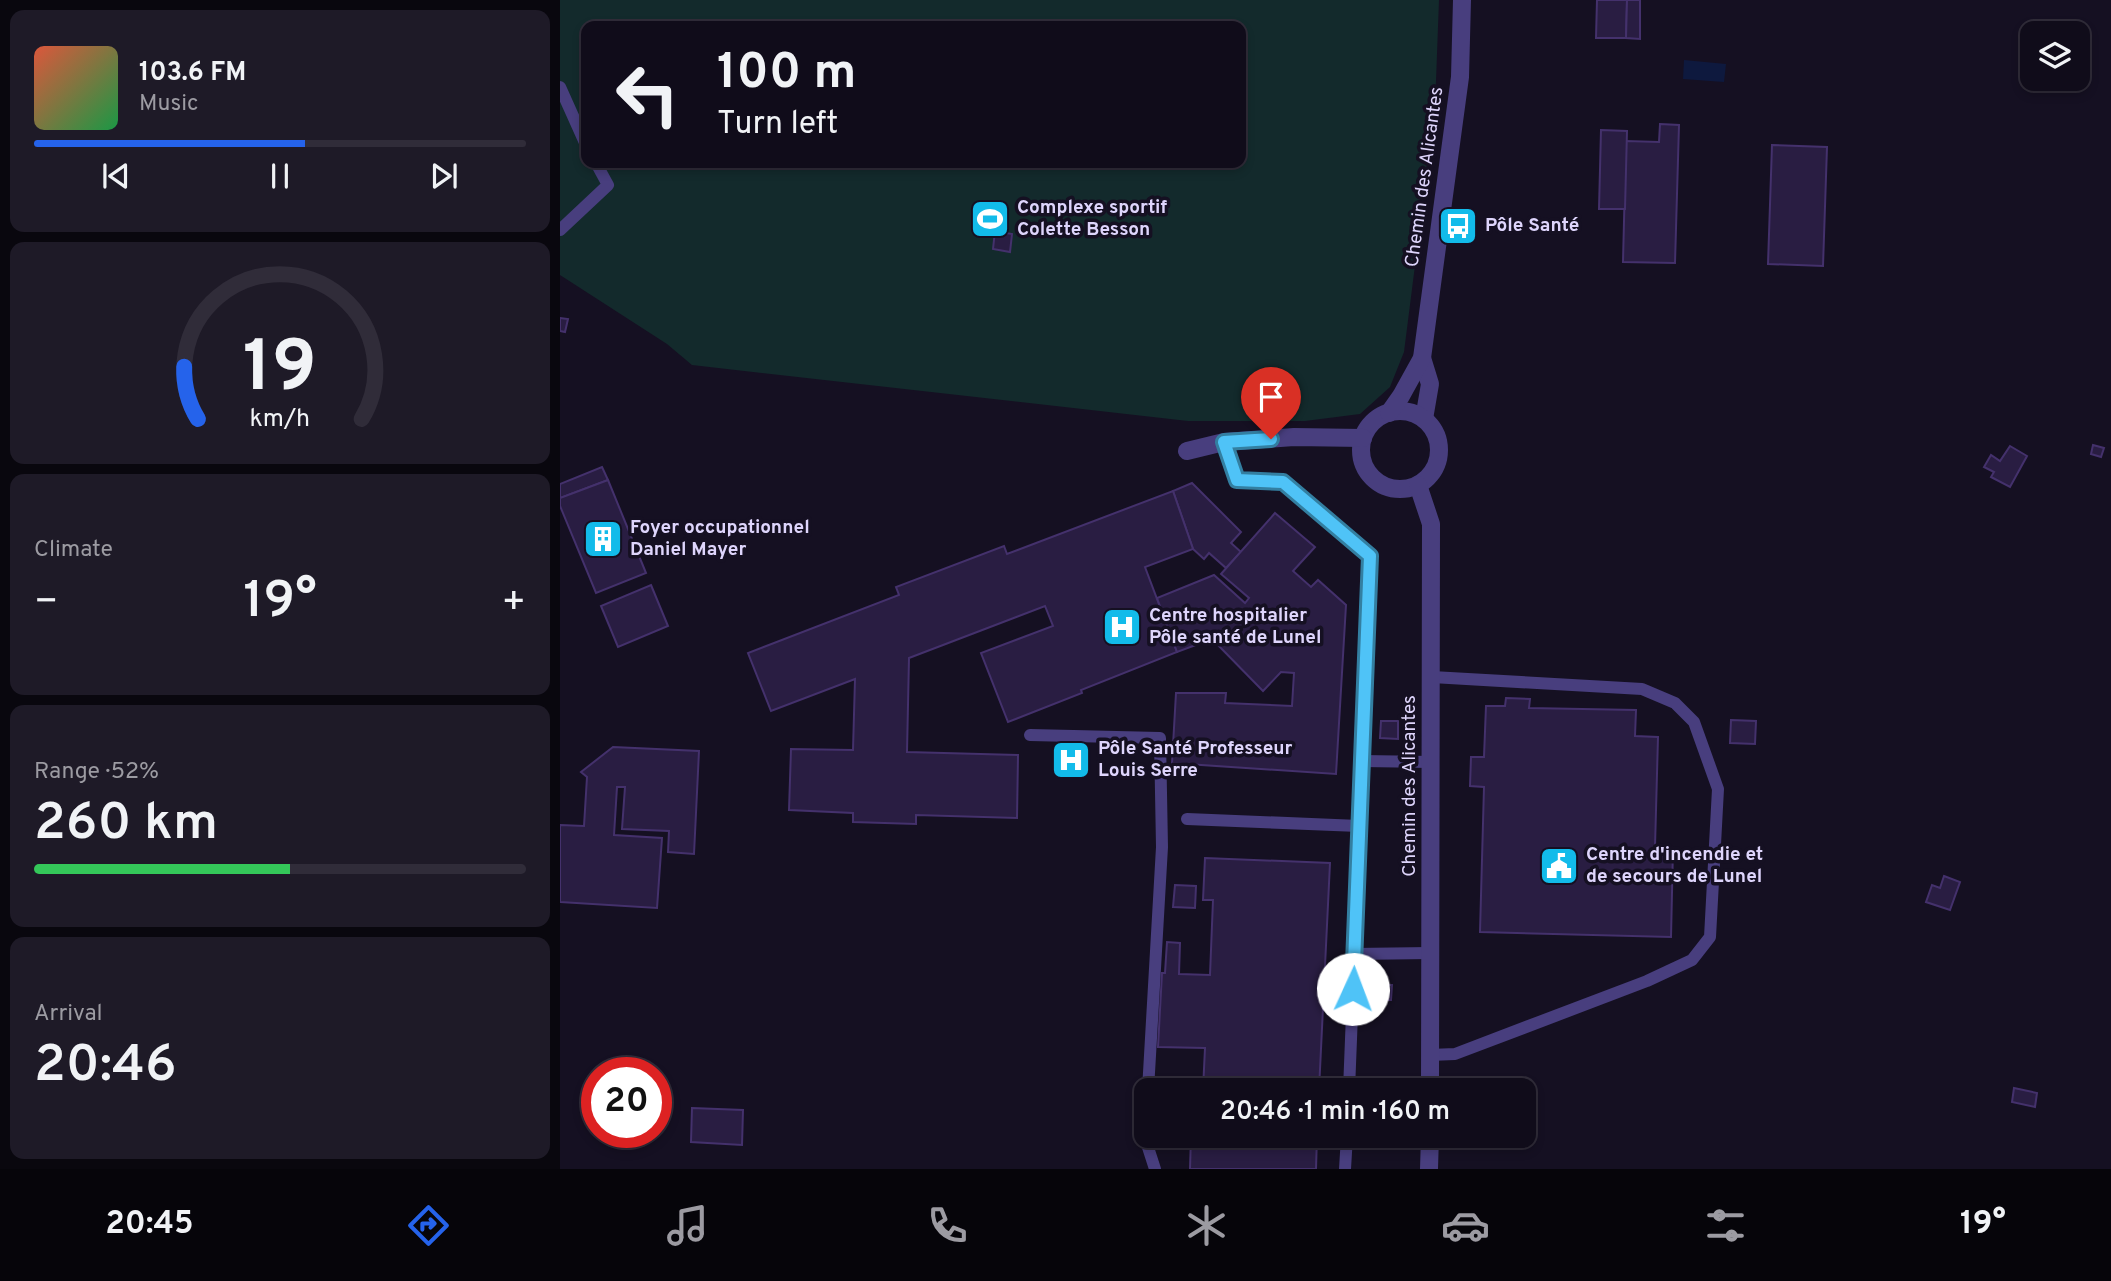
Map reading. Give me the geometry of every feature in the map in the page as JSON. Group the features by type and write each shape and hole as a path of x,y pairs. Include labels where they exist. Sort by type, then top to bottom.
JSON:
{"street":[{"name":"Chemin des Alicantes","path":"1389,413 1422,358 1460,77 1462,0"},
{"name":"Chemin des Alicantes","path":"1422,358 1430,384 1424,419"},
{"path":"1401,411 1414,413 1424,419 1433,429 1439,454 1428,477 1418,485 1405,489 1392,488 1370,475 1361,450 1369,427 1378,418 1401,411"},
{"path":"1187,451 1224,442 1294,437 1363,438"},
{"name":"Chemin des Alicantes","path":"1418,485 1431,524 1430,1078"},
{"path":"1429,1169 1430,1148"}],"lane":[{"path":"560,87 581,134"},
{"path":"560,230 608,185 599,168"},
{"path":"1224,442 1237,480 1283,482 1370,556 1349,1078"},
{"path":"1430,1055 1455,1054 1647,981 1692,960 1710,937 1718,789 1694,722 1675,703 1642,689 1432,677"},
{"path":"1030,735 1160,738 1162,847 1149,1078"},
{"path":"1362,761 1432,762"},
{"path":"1187,819 1360,826"},
{"path":"1354,954 1430,953"},
{"path":"1148,1148 1155,1169"},
{"path":"1345,1169 1346,1148"}],"green space":[{"name":"Complexe sportif Colette Besson","path":"560,0 1439,0 1435,108 1404,352 1390,387 1360,414 1305,421 1188,421 692,365 667,344 560,275"}],"water":[{"path":"1684,60 1726,64 1724,82 1683,79"}],"building":[{"path":"1597,0 1627,0 1626,38 1596,38"},
{"path":"1627,0 1640,0 1640,39 1626,38"},
{"path":"1660,124 1679,125 1675,263 1623,262 1626,141 1659,142"},
{"path":"1601,130 1627,131 1625,209 1599,209"},
{"path":"1772,145 1827,147 1823,266 1768,264"},
{"path":"995,231 1012,234 1010,252 993,249"},
{"path":"560,318 568,319 565,332 560,331"},
{"path":"2093,445 2104,448 2101,457 2091,454"},
{"path":"2010,446 2027,456 2010,487 1991,477 1994,472 1984,467 1991,455 2000,461"},
{"path":"602,467 608,480 560,498 560,484"},
{"name":"Foyer occupationnel Daniel Mayer","path":"608,480 646,573 596,593 560,506 560,498"},
{"path":"1192,483 1241,532 1231,543 1241,552 1226,568 1209,553 1204,559 1193,549 1173,491"},
{"path":"1173,491 1193,549 1145,567 1177,652 1008,722 981,653 1053,626 1045,606 909,658 907,752 1018,755 1017,818 916,815 916,824 853,822 853,813 789,810 791,749 853,750 855,679 771,711 748,653 899,595 896,587 1004,546 1007,554"},
{"path":"1275,513 1315,547 1293,571 1311,587 1318,580 1346,605 1336,774 1172,763 1176,693 1226,693 1225,703 1292,706 1294,673 1281,672 1263,691 1212,639 1177,652 1157,598 1214,575 1245,603 1249,598 1221,574"},
{"path":"651,585 668,626 618,647 601,606"},
{"path":"1506,698 1530,699 1529,708 1636,710 1635,736 1658,737 1655,847 1673,848 1671,937 1480,932 1484,787 1470,786 1471,757 1484,757 1486,706 1505,706"},
{"path":"1731,720 1756,721 1755,744 1730,743"},
{"path":"1381,721 1398,721 1398,739 1380,738"},
{"path":"613,747 699,751 694,854 668,852 669,831 622,829 625,787 617,787 614,835 662,838 657,908 560,902 560,825 584,826 587,777 581,772"},
{"path":"1205,858 1330,863 1320,1078 1204,1078 1205,1048 1158,1047 1162,973 1165,973 1167,942 1180,943 1179,974 1210,975 1213,900 1203,900"},
{"path":"1944,876 1960,882 1950,910 1926,902 1932,885 1940,888"},
{"path":"1175,885 1196,886 1195,908 1173,907"},
{"path":"1383,985 1392,985 1391,1000 1383,1000"},
{"path":"2014,1088 2037,1093 2035,1107 2012,1102"},
{"path":"692,1108 743,1110 742,1145 691,1142"},
{"path":"1191,1148 1317,1148 1316,1169 1190,1169"}],"place":[{"name":"Complexe sportif Colette Besson","path":"990,219"},
{"name":"Pôle Santé","path":"1458,226"},
{"name":"Foyer occupationnel Daniel Mayer","path":"603,539"},
{"name":"Centre hospitalier Pôle santé de Lunel","path":"1122,627"},
{"name":"Pôle Santé Professeur Louis Serre","path":"1071,760"},
{"name":"Centre d'incendie et de secours de Lunel","path":"1559,866"}],"route":[{"path":"1271,439 1224,442 1237,480 1283,482 1370,556 1353,989"}]}
